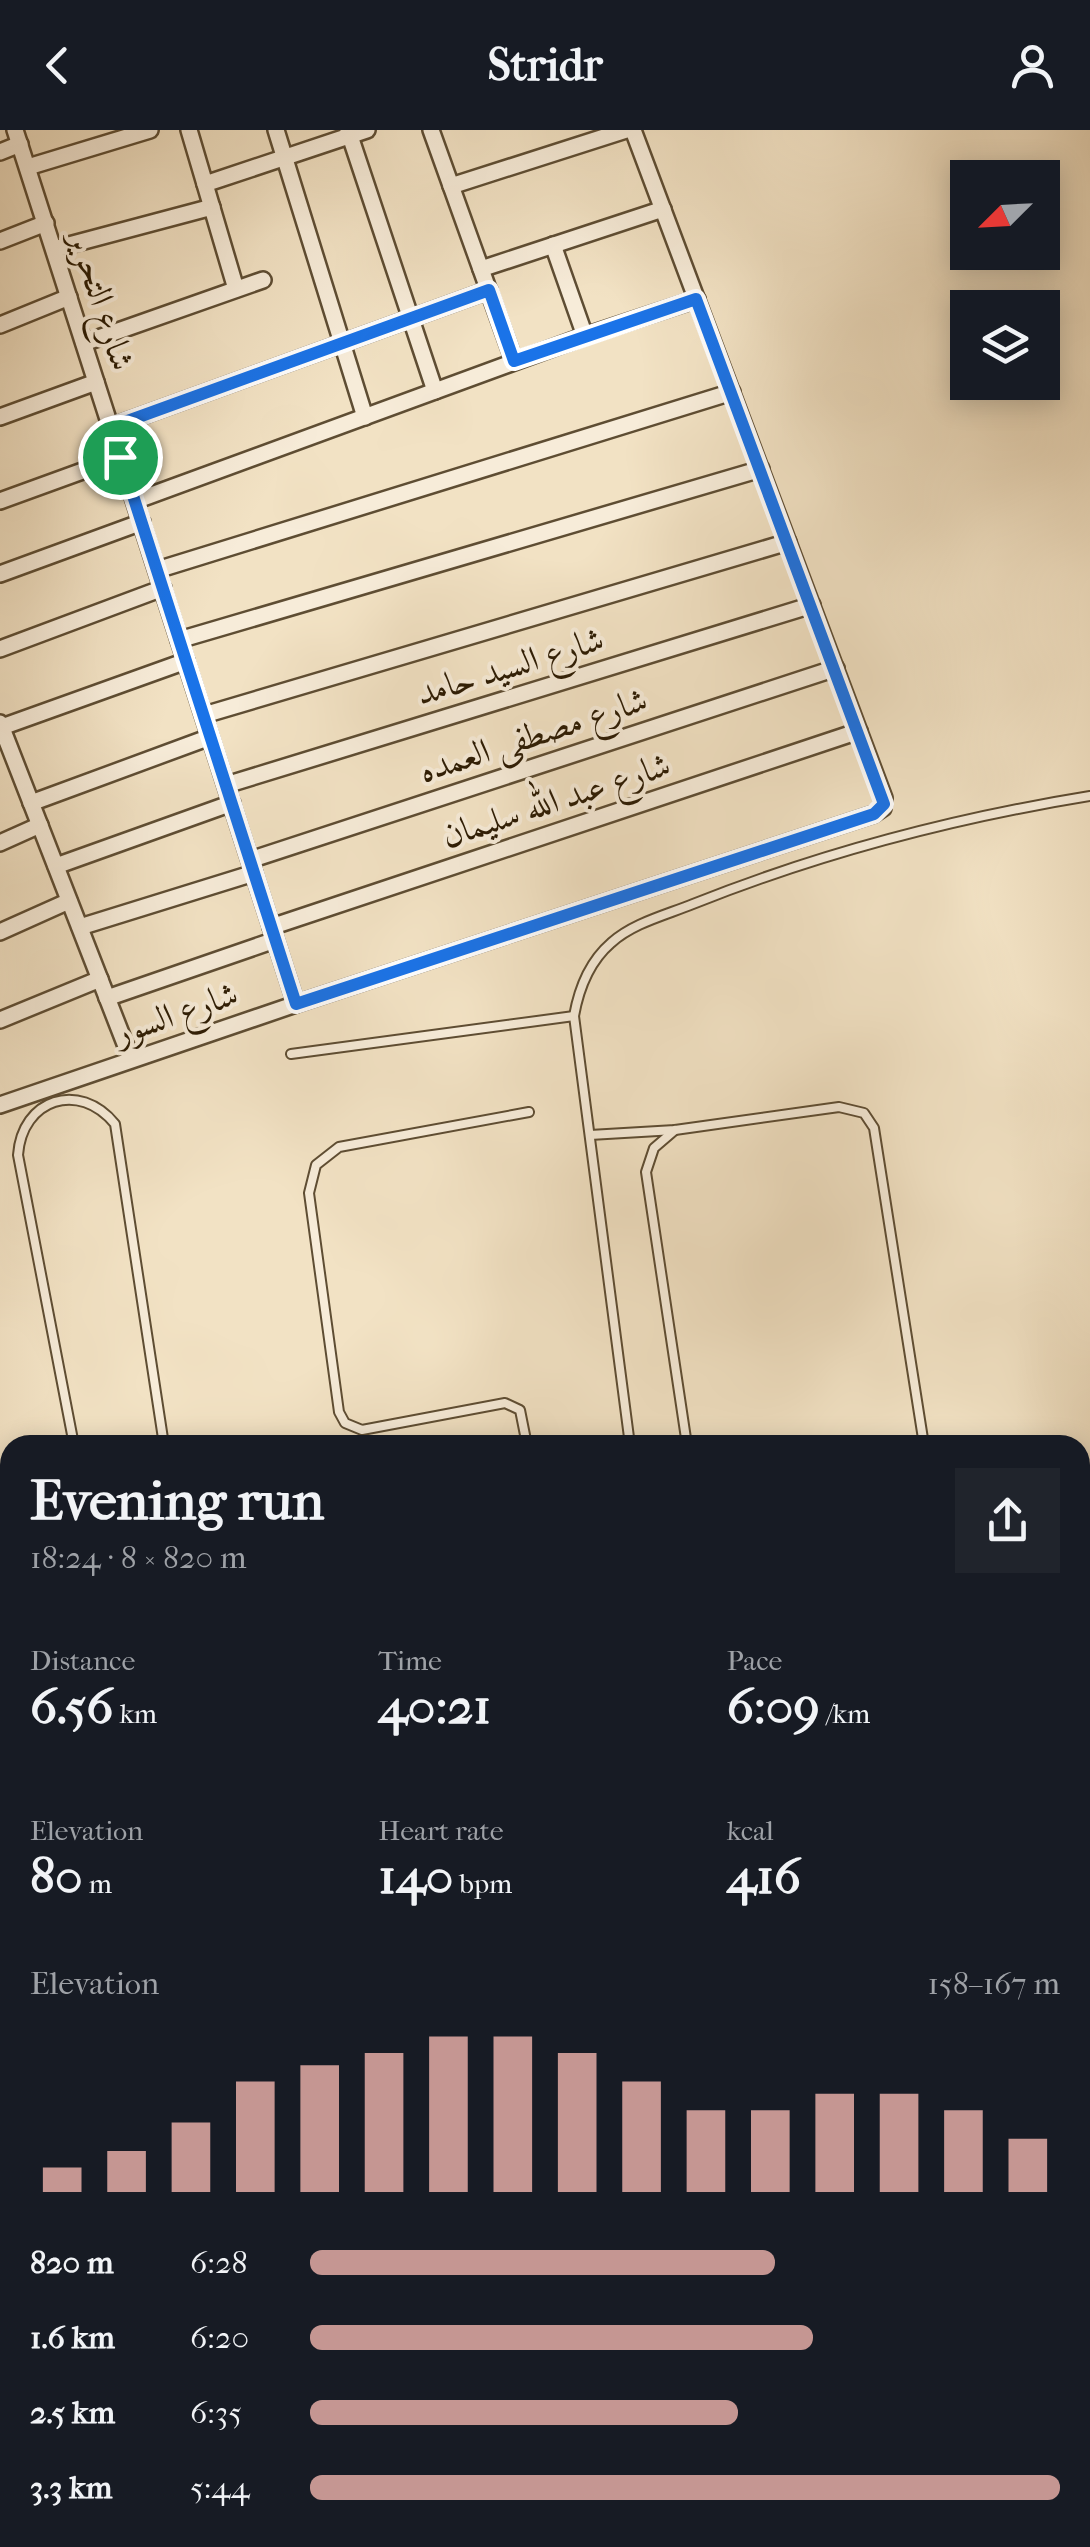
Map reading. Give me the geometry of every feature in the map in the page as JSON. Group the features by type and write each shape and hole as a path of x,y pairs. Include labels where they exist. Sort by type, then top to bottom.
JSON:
{"street":[{"path":"28,168 150,130"},
{"path":"189,130 236,290"},
{"path":"276,130 364,417"},
{"path":"205,184 367,130"},
{"path":"432,130 514,361"},
{"path":"451,186 630,130 859,730"},
{"path":"349,133 435,392"},
{"path":"0,152 18,137"},
{"name":"شارع التحرير","path":"18,137 296,1004"},
{"path":"54,249 212,207"},
{"path":"482,268 663,209"},
{"path":"0,241 46,224"},
{"path":"553,245 584,336"},
{"path":"84,343 264,280"},
{"path":"111,427 489,290"},
{"path":"0,325 69,296"},
{"path":"135,501 514,361 696,299"},
{"path":"0,417 96,382"},
{"path":"157,570 732,392"},
{"path":"0,501 120,457"},
{"path":"179,640 761,469"},
{"path":"0,574 142,522"},
{"path":"204,716 788,542"},
{"path":"0,649 162,588"},
{"name":"شارع السيد حامد","path":"226,785 812,605"},
{"path":"131,1060 31,802 6,754 1,725 186,661"},
{"name":"شارع مصطفى العمده","path":"80,928 836,668"},
{"name":"شارع السور","path":"0,1106 874,814 883,808 884,798 859,730"},
{"name":"شارع عبد الله سليمان","path":"107,998 273,933 859,730"},
{"path":"31,802 210,737"},
{"path":"56,866 232,804"},
{"path":"0,843 40,825"},
{"path":"0,932 69,901"},
{"path":"0,1020 100,979"}],"lane":[{"path":"629,1435 574,1016 585,977 608,944 624,932 752,880 1000,810 1090,796"},
{"path":"291,1054 574,1016"},
{"path":"72,1435 18,1154 27,1122 43,1107 65,1100 88,1102 114,1124 162,1435"},
{"path":"590,1135 675,1130 848,1106 864,1113 870,1120 922,1435"},
{"path":"526,1435 520,1410 505,1403 362,1430 345,1423 339,1412 309,1193 316,1165 338,1147 529,1112"},
{"path":"675,1130 654,1148 646,1172 685,1435"}],"route":[{"path":"489,290 514,361 696,299 884,798 883,808 296,1004 120,457 111,427 489,290"}]}
